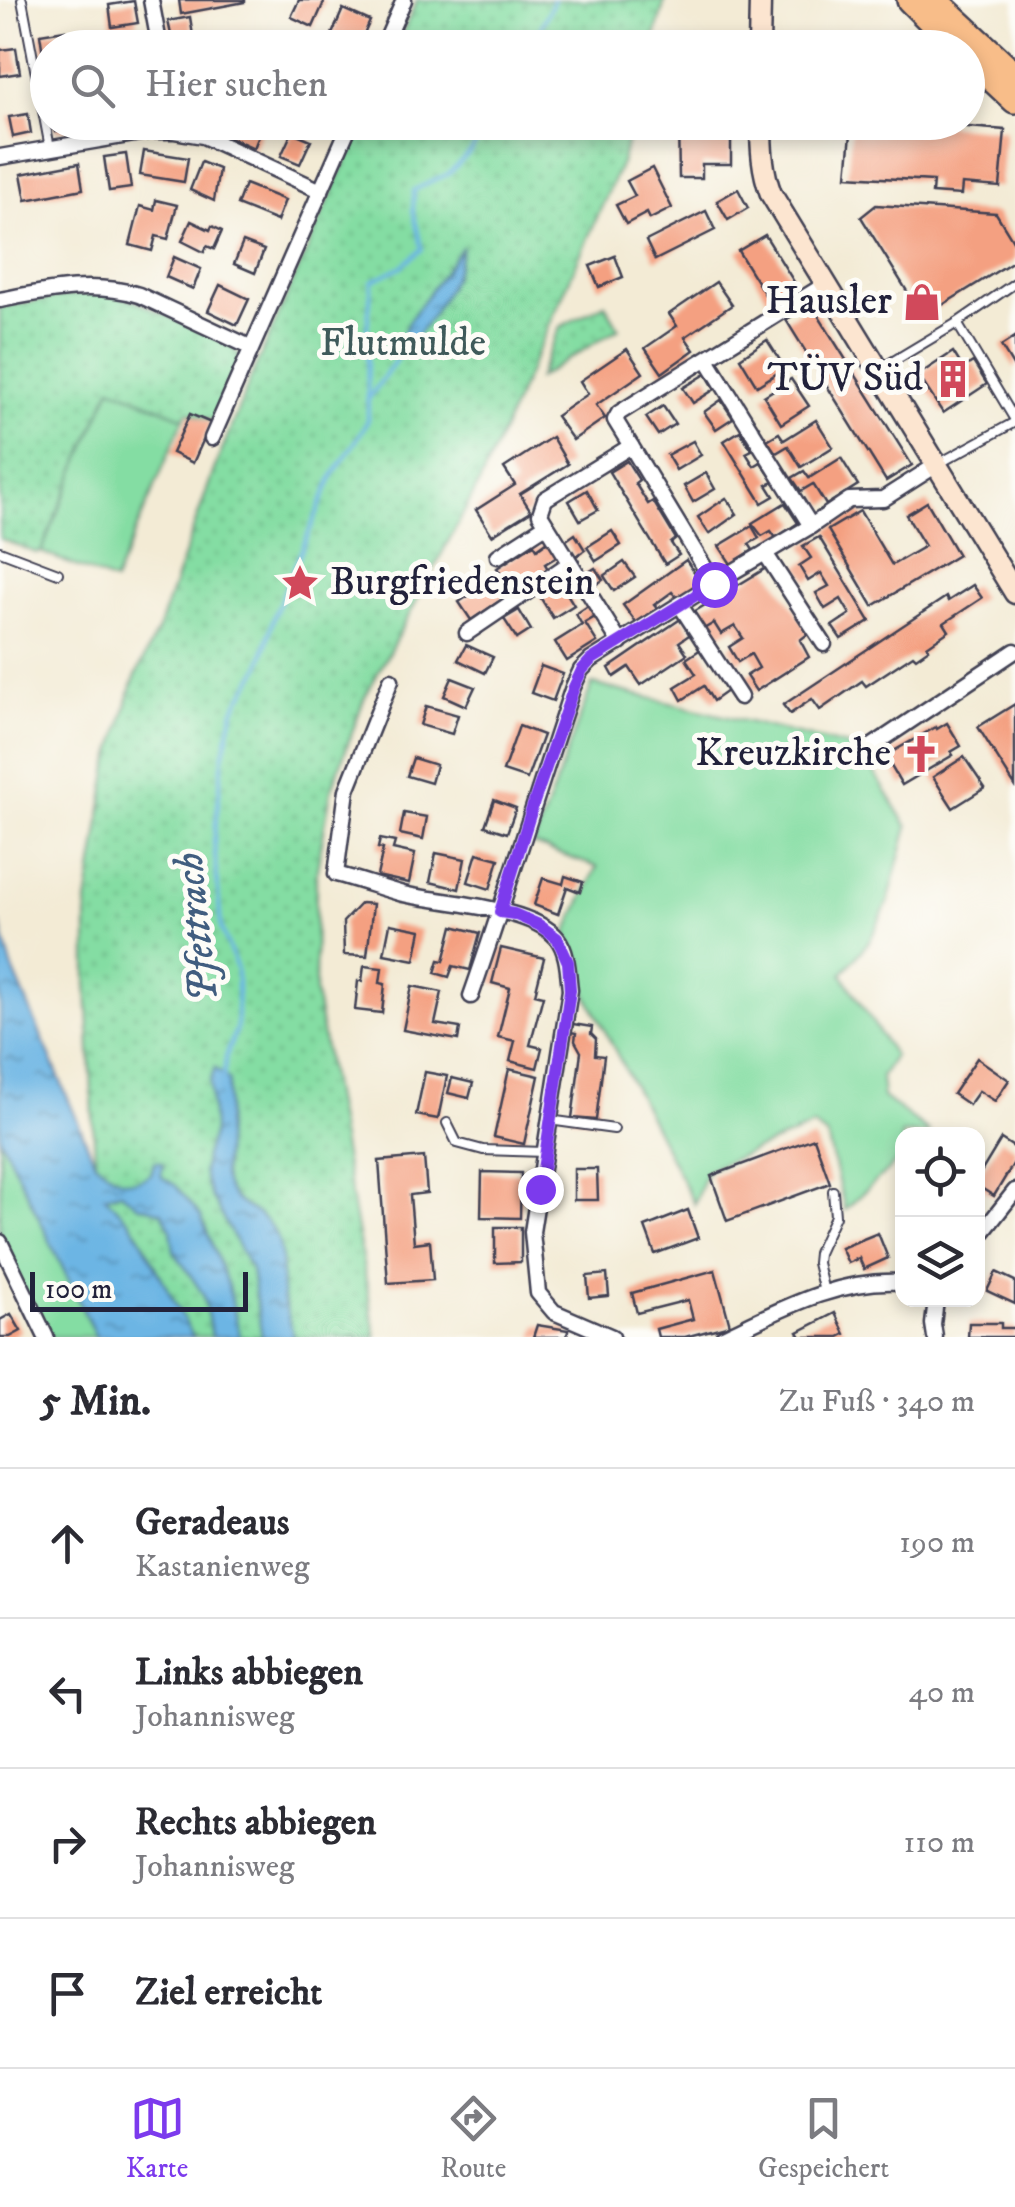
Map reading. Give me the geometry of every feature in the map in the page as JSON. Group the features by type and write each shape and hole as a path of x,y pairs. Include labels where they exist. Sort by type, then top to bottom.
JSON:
{"highway":[{"path":"910,0 940,30"},
{"path":"934,0 966,30"},
{"path":"985,47 1015,75"},
{"path":"985,72 1015,100"}],"street":[{"path":"151,0 157,30"},
{"path":"391,30 404,0"},
{"path":"759,30 760,0"},
{"path":"0,156 101,140"},
{"path":"211,140 321,192"},
{"path":"212,438 343,140"},
{"path":"762,140 765,178 771,194 1015,593"},
{"path":"714,584 616,420 619,414 826,284"},
{"path":"0,300 78,287 120,290 139,295 250,347"},
{"path":"707,359 811,526"},
{"path":"620,643 540,514 545,499 631,446"},
{"path":"471,996 582,670 591,660 850,500 883,498 938,464"},
{"path":"498,556 546,525"},
{"path":"766,553 824,644"},
{"path":"467,633 570,564"},
{"path":"680,605 740,697"},
{"path":"871,746 1015,651"},
{"path":"391,680 347,790 336,874 406,894 514,914 557,938 568,962 570,990 532,1232 538,1293 554,1312 612,1337"},
{"path":"985,1232 1010,1210 1015,1190"},
{"path":"0,1242 44,1336"},
{"path":"723,1337 824,1292 875,1280 895,1281"},
{"path":"934,1337 935,1307"}],"lane":[{"path":"22,0 30,42"},
{"path":"48,140 50,148"},
{"path":"879,370 1015,283"},
{"path":"938,464 1015,421 956,323"},
{"path":"0,550 58,573"},
{"path":"550,1120 614,1129"},
{"path":"447,1123 457,1143 483,1150 545,1152"},
{"path":"824,1292 817,1263 836,1216 833,1190"}],"green space":[{"path":"417,0 665,0 657,30 404,30"},
{"name":"Flutmulde","path":"356,140 627,140 621,163 479,484 364,699 331,791 316,875 315,992 376,1337 193,1337 140,1237 108,1200 95,1162 87,902 108,771 133,682 159,627 249,382"},
{"path":"99,291 135,301 230,344 240,361 214,421 188,412 184,418 111,387 41,552 36,553 0,539 0,307"},
{"path":"605,304 619,328 538,378 560,327"},
{"path":"111,387 184,418 114,582 41,552"},
{"path":"592,684 860,749 908,827 888,902 870,940 842,974 894,1056 881,1077 883,1097 922,1127 895,1127 895,1164 845,1210 827,1136 813,1126 707,1170 694,1204 580,982 567,932 597,867 533,845"},
{"path":"0,1137 96,1337 46,1337 0,1242"}],"water":[{"path":"462,247 446,293 396,360 408,322"},
{"path":"0,923 12,967 95,1162 115,1177 128,1181 151,1174 154,1162 163,1165 163,1178 175,1185 201,1216 228,1286 240,1337 212,1337 203,1294 174,1251 171,1230 162,1212 137,1205 121,1192 105,1196 140,1237 193,1337 96,1337 0,1137"},
{"path":"215,1068 229,1080 223,1175 226,1186 237,1201 265,1220 276,1236 281,1253 283,1298 293,1337 262,1337 251,1270 210,1194 203,1173 213,1131 210,1082"}],"building":[{"path":"179,0 245,0 245,2 181,14"},
{"path":"299,0 325,0 313,27 291,17"},
{"path":"134,1 138,23 112,27 109,5"},
{"path":"343,9 370,21 366,30 334,30"},
{"path":"190,17 192,30 170,30 168,21"},
{"path":"16,48 20,73 0,76 0,50"},
{"path":"28,114 30,133 13,137 9,117"},
{"path":"985,128 1005,130 1000,187 962,184 961,195 932,193 933,181 847,176 850,140 985,140"},
{"path":"236,140 257,140 254,148"},
{"path":"288,140 311,140 300,164 281,156"},
{"path":"678,140 731,140 731,164 702,164 702,178 679,178"},
{"path":"144,151 188,158 184,182 140,175"},
{"path":"126,154 131,188 109,191 104,157"},
{"path":"201,162 219,169 214,201 190,190"},
{"path":"79,163 83,189 26,200 21,174"},
{"path":"652,168 672,208 650,219 647,213 626,224 616,205 635,196 627,181"},
{"path":"245,184 285,200 277,221 237,205"},
{"path":"738,189 748,208 728,220 717,201"},
{"path":"156,200 177,205 168,239 156,236 152,251 130,245 140,206 154,210"},
{"path":"876,205 996,213 1015,244 1015,260 923,317 861,217"},
{"path":"706,211 715,230 655,260 646,241"},
{"path":"191,221 222,231 214,249 207,246 204,252 182,241"},
{"path":"765,235 796,285 769,301 738,251"},
{"path":"243,242 264,250 255,273 234,264"},
{"path":"615,256 623,277 599,287 590,266"},
{"path":"174,257 201,269 193,289 166,277"},
{"path":"716,282 732,305 685,337 694,350 662,373 645,348 677,326 669,314"},
{"path":"220,285 249,299 237,325 208,311"},
{"path":"811,304 912,465 886,481 786,320"},
{"path":"1015,337 1015,369 1001,346"},
{"path":"767,340 785,368 757,386 740,358"},
{"path":"627,349 643,373 596,405 605,418 573,440 556,416 588,394 580,381"},
{"name":"TÜV Süd","path":"953,352 963,368 973,362 987,384 943,413 918,375"},
{"path":"706,374 715,389 693,403 683,388"},
{"path":"791,379 809,406 781,424 764,396"},
{"path":"721,400 733,418 716,429 704,412"},
{"path":"663,406 675,424 658,435 646,417"},
{"path":"190,414 211,423 193,463 172,453"},
{"path":"816,420 833,447 801,467 788,446 776,453 767,440 779,433 784,440"},
{"path":"740,431 752,450 746,453 754,466 761,462 774,482 767,485 774,496 762,503 724,441"},
{"path":"552,437 568,464 520,494 531,511 492,535 476,510 515,485 504,468"},
{"path":"693,441 701,455 676,470 667,455"},
{"path":"841,458 858,485 826,505 813,484 801,491 792,478 804,471 809,478"},
{"path":"627,461 648,504 653,501 676,539 671,543 679,555 665,564 609,472"},
{"path":"706,473 715,489 693,502 684,486"},
{"path":"587,490 598,510 580,520 569,501"},
{"path":"726,498 737,514 709,534 698,517"},
{"path":"927,502 958,555 873,606 828,530 860,511 892,565 925,546 906,515"},
{"path":"785,503 798,523 776,538 771,531 762,536 752,523"},
{"path":"752,526 759,538 749,544 753,550 731,564 719,546"},
{"path":"612,531 621,545 596,561 587,547"},
{"path":"575,534 585,550 575,557 565,541"},
{"path":"819,537 870,621 841,639 832,626 850,614 841,599 825,609 816,593 829,586 821,573 808,581 799,566 811,558 803,546"},
{"path":"548,541 558,556 545,564 548,569 525,584 522,580 510,588 497,568 534,544 537,549"},
{"path":"686,560 701,582 677,598 672,592 654,605 658,610 637,624 623,605"},
{"path":"624,562 635,577 614,591 604,576"},
{"path":"768,567 809,633 800,640 809,657 756,691 746,676 759,668 751,654 738,662 729,647 743,638 735,626 721,634 714,623 702,630 692,613"},
{"path":"595,568 603,580 592,587 584,575"},
{"path":"492,581 504,598 471,620 459,602"},
{"path":"561,584 574,605 553,618 540,597"},
{"path":"973,585 982,598 944,623 949,631 916,658 913,655 866,686 862,681 820,710 812,699 790,714 783,705 946,597 948,601"},
{"path":"588,606 595,617 585,623 597,642 567,661 555,642 582,625 576,614"},
{"path":"519,610 531,630 517,639 504,619"},
{"path":"682,618 692,633 679,642 687,654 641,685 629,667 614,677 609,668"},
{"path":"466,645 493,657 485,673 458,660"},
{"path":"701,649 727,691 713,701 704,686 682,700 675,687 696,674 686,659"},
{"path":"541,666 563,674 553,701 531,693"},
{"path":"452,678 475,687 466,706 444,696"},
{"path":"1015,704 1015,786 978,727"},
{"path":"426,706 458,715 452,734 420,725"},
{"name":"Kreuzkirche","path":"947,723 961,746 951,752 953,755 902,785 885,756"},
{"path":"519,726 543,735 527,779 503,771"},
{"path":"964,757 985,788 953,808 933,777"},
{"path":"413,758 436,765 431,783 407,776"},
{"path":"494,800 516,808 507,833 485,826"},
{"path":"404,813 427,817 423,839 400,834"},
{"path":"380,839 395,842 393,849 415,854 409,883 377,876 383,849 378,848"},
{"path":"436,853 465,859 459,889 430,882"},
{"path":"477,853 499,859 490,889 468,882"},
{"path":"565,876 583,882 580,892 567,887 558,914 534,905 543,878 563,884"},
{"path":"361,903 373,904 367,956 344,955 343,922"},
{"path":"390,924 421,930 415,960 384,954"},
{"path":"453,926 480,933 470,970 453,966 449,977 435,973 439,960 444,961"},
{"path":"501,948 544,958 535,994 543,996 530,1045 542,1048 537,1068 510,1061 515,1041 498,1037 510,988 492,983"},
{"path":"364,966 382,968 382,1013 355,1010"},
{"path":"412,986 442,992 435,1024 460,1028 458,1040 403,1030"},
{"path":"573,1024 592,1027 595,1055 604,1056 596,1120 572,1118 581,1052 575,1041 576,1033 571,1032"},
{"path":"977,1058 1009,1080 995,1101 979,1091 969,1105 953,1094"},
{"path":"509,1069 539,1076 524,1144 494,1137"},
{"path":"425,1072 447,1076 438,1119 416,1115"},
{"path":"452,1078 473,1083 469,1098 448,1093"},
{"path":"814,1138 830,1183 727,1221 711,1176"},
{"path":"1001,1139 1015,1148 1015,1161 994,1196 985,1190 985,1165"},
{"path":"424,1157 427,1193 410,1195 414,1243 430,1241 433,1280 388,1283 379,1161"},
{"path":"574,1169 597,1169 598,1200 574,1200"},
{"path":"482,1172 521,1173 520,1218 481,1217"},
{"path":"688,1210 698,1238 655,1254 645,1227"},
{"path":"495,1227 521,1227 521,1262 495,1263"},
{"path":"878,1233 888,1258 864,1269 859,1258 848,1263 841,1248"},
{"path":"715,1270 730,1325 685,1337 658,1337 656,1329 693,1319 688,1300 637,1313 632,1293"},
{"path":"996,1272 1015,1281 1015,1304 987,1291"},
{"path":"607,1274 609,1296 589,1298 587,1276"},
{"path":"835,1313 845,1334 801,1337 798,1332"},
{"path":"11,1314 21,1331 0,1337 0,1320"},
{"path":"969,1323 1001,1323 1001,1328 1015,1328 1015,1337 968,1337"},
{"path":"537,1325 568,1330 567,1337 533,1337"}],"waterway":[{"name":"Pfettrach","path":"540,30 554,0"},
{"name":"Pfettrach","path":"223,1080 237,1026 237,969 221,928 214,841 223,757 234,709 260,667 274,616 333,475 368,420 367,329 372,281 402,266 422,249 413,211 414,190 448,174 478,140"},
{"name":"Pfettrach","path":"367,401 396,360"}],"place":[{"name":"Hausler","path":"922,302"},
{"name":"TÜV Süd","path":"953,379"},
{"name":"Burgfriedenstein","path":"300,583"},
{"name":"Kreuzkirche","path":"921,754"}],"route":[{"path":"540,1189 570,990 568,962 557,938 539,925 500,912 534,802 582,670 591,660 714,584"}]}
